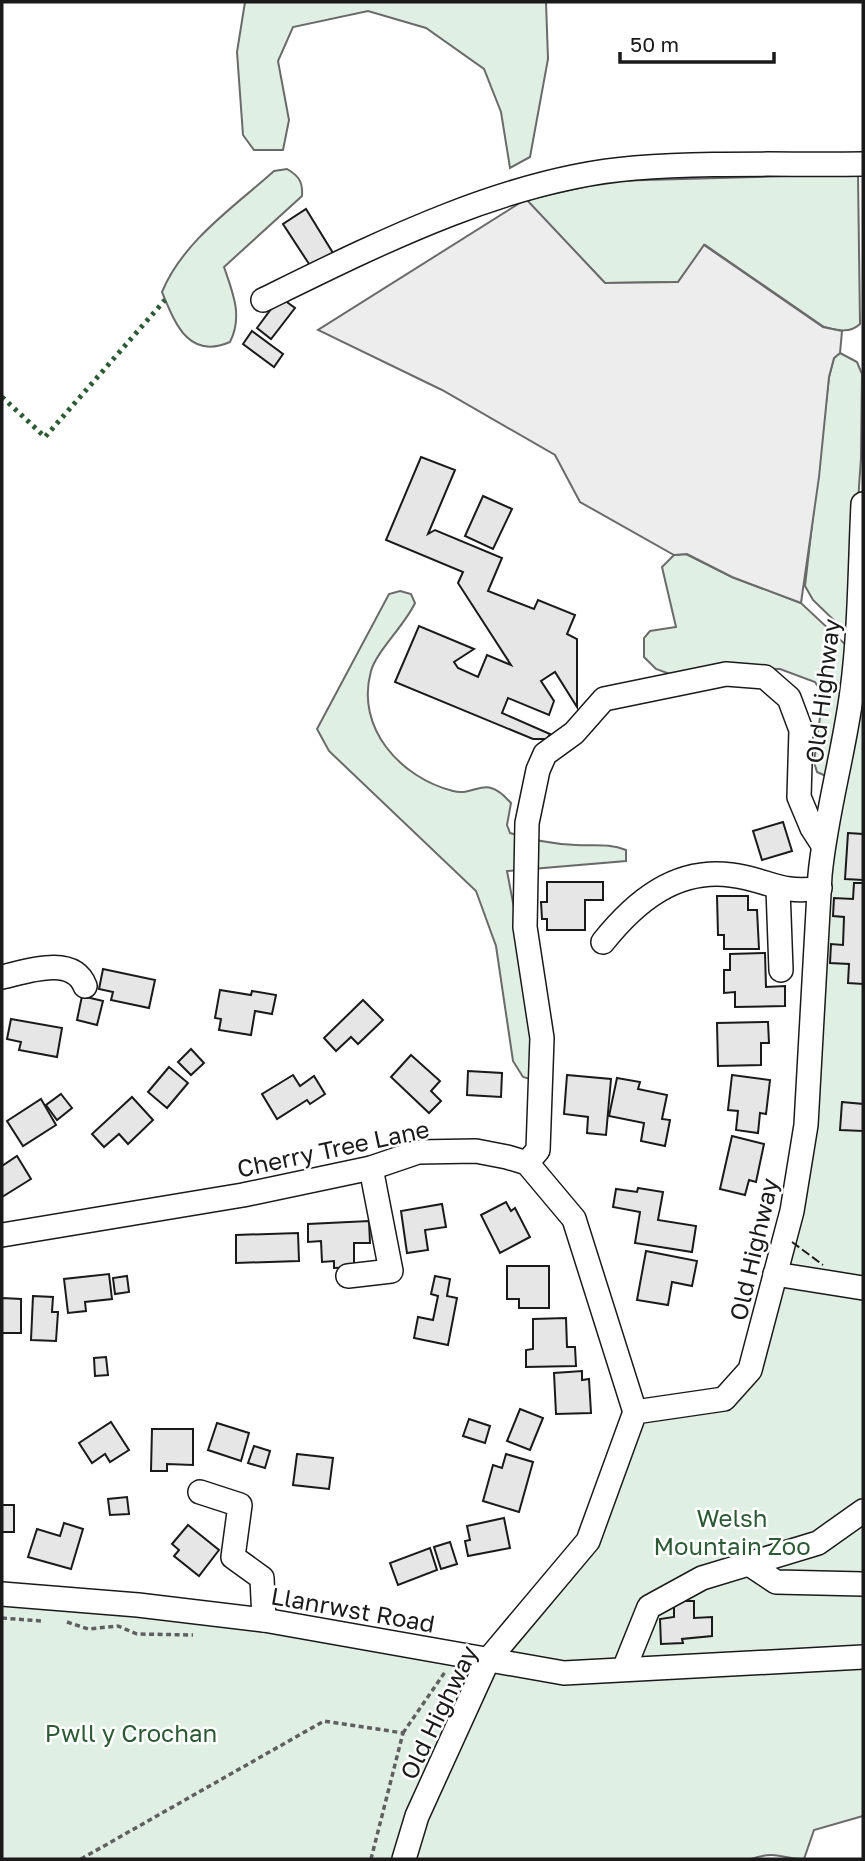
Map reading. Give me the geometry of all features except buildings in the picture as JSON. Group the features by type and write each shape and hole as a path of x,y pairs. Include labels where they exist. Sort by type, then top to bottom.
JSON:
{"street":[{"path":"263,300 356,254 494,199 579,176 635,168 863,164"},
{"name":"Old Highway","path":"404,1859 417,1816 488,1660 588,1541 635,1412 724,1399 750,1370 792,1210 806,1125 823,845 842,762 853,688 863,504"},
{"path":"635,1412 574,1219 527,1163 538,1150 542,1038 525,927 527,823 538,770 545,754 574,733 604,699 726,674 765,677 789,698 801,730 799,797 812,828 823,845"},
{"path":"603,942 623,917 655,890 687,879 730,874 778,889 799,892 820,888"},
{"path":"778,889 781,970"},
{"path":"2,977 51,967 72,971 82,978 85,986"},
{"name":"Cherry Tree Lane","path":"2,1235 243,1195 371,1168 418,1152 476,1151 527,1163"},
{"path":"348,1276 391,1271 371,1168"},
{"path":"775,1274 863,1288"},
{"path":"200,1492 240,1505 233,1557 262,1578 264,1620"},
{"path":"624,1670 649,1607 702,1578 818,1543 863,1511"},
{"path":"749,1564 776,1582 863,1584"},
{"name":"Llanrwst Road","path":"2,1594 138,1605 264,1620 564,1673 863,1657"}],"path":[{"path":"2,1618 51,1621"},
{"path":"64,1621 88,1629 118,1626 137,1634 199,1634"},
{"path":"371,1859 403,1733 457,1654"},
{"path":"81,1859 324,1721 403,1733"}],"green space":[{"path":"245,2 546,2 548,59 530,157 510,168 501,112 484,69 426,28 368,11 293,27 278,61 289,120 283,150 254,150 243,135 237,52"},
{"path":"287,169 299,180 302,196 224,267 236,314 230,342 203,346 193,342 178,326 162,292 171,274 211,226 274,171"},
{"path":"858,174 860,324 847,330 824,327 705,245 678,282 605,283 526,200 610,181"},
{"path":"840,353 857,362 862,374 861,458 849,631 844,630 813,600 805,586 829,377 834,358"},
{"path":"686,554 732,577 801,603 847,646 851,655 828,777 817,772 814,762 823,695 815,682 780,669 721,668 678,677 656,669 644,657 644,638 650,631 676,627 662,567 674,555"},
{"path":"400,591 411,594 415,603 374,664 368,692 376,731 386,748 416,775 434,784 462,792 487,787 502,794 511,803 507,825 510,833 551,843 608,846 626,850 626,861 507,871 533,1008 533,1080 523,1077 513,1061 496,946 476,891 329,751 317,729 389,594"},
{"path":"863,644 863,1816 814,1830 804,1859 774,1855 751,1859 2,1859 2,1594 488,1660 588,1541 635,1412 724,1399 750,1370 792,1244 828,881"}],"shaded area":[{"path":"526,199 605,283 678,282 704,245 823,327 842,331 840,353 834,358 829,377 819,477 801,603 732,577 687,554 674,555 580,502 555,455 442,390 318,330"}],"hedge":[{"path":"2,397 45,437 165,300"}],"fence":[{"path":"792,1242 823,1265"}],"park label":[{"name":"Welsh Mountain Zoo","path":"732,1531"},
{"name":"Pwll y Crochan","path":"131,1732"}]}
